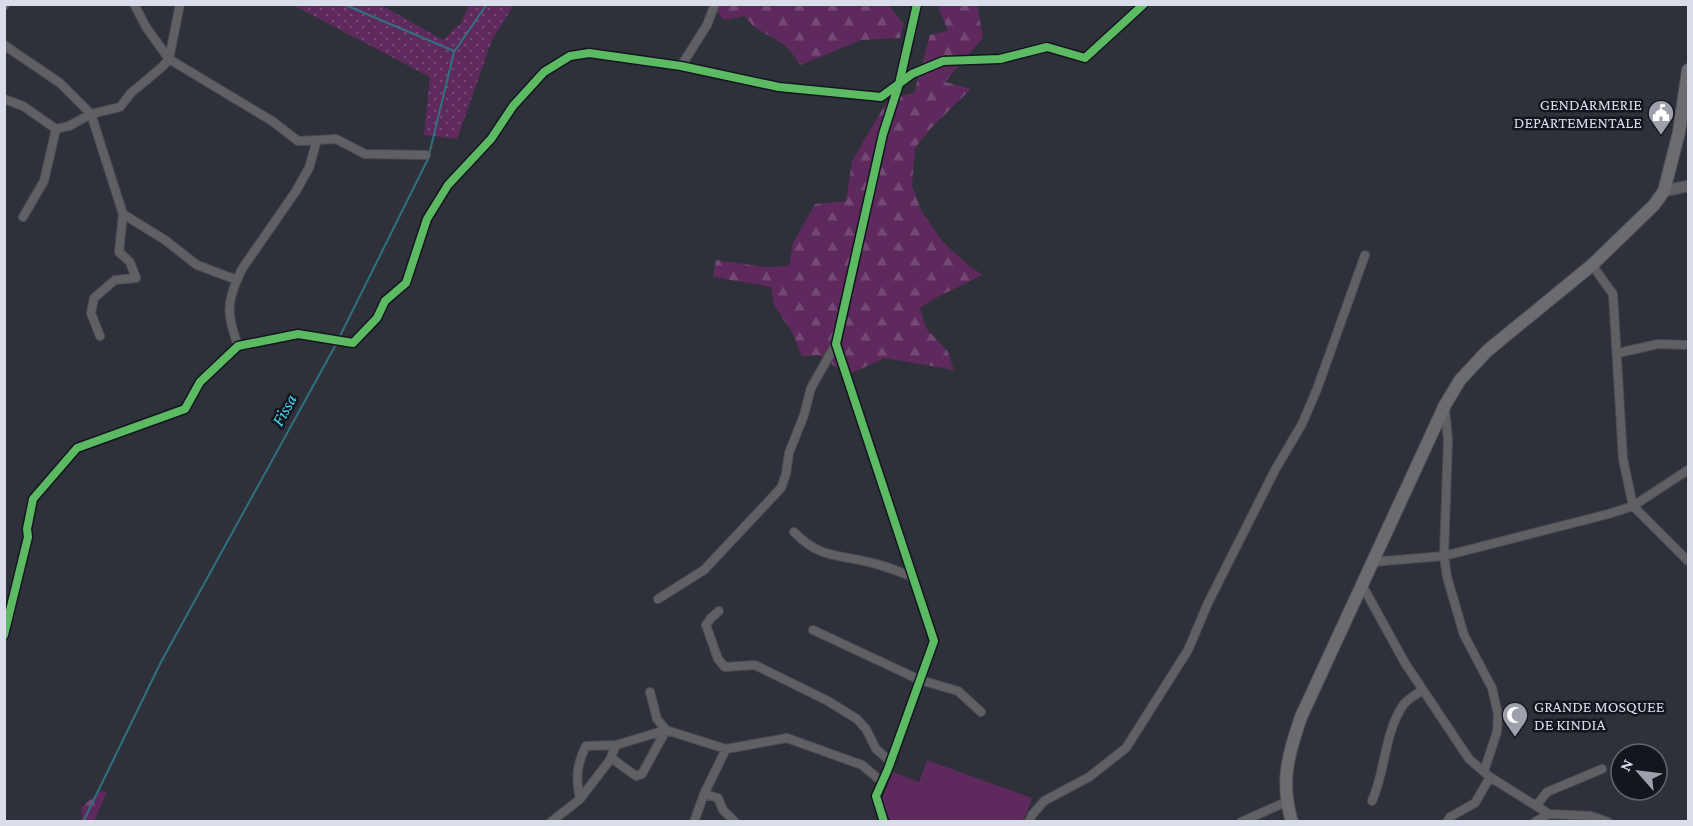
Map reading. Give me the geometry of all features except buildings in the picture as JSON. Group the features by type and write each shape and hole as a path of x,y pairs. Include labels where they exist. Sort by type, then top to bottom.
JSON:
{"main road":[{"path":"1292,822 1286,802 1286,771 1301,717 1445,405 1460,380 1487,351 1592,265 1644,217 1664,190 1684,132 1689,70"}],"street":[{"path":"134,4 146,27 169,59 272,121 298,141 336,139 365,154 426,155"},
{"path":"681,66 707,25 715,4"},
{"path":"658,599 704,570 781,488 789,453 804,415 811,388 836,344 883,134 898,84 917,4"},
{"path":"4,635 27,537 33,499 77,448 185,409 200,382 238,346 298,334 353,343 377,318 385,301 406,282 427,219 448,185 491,139 513,106 544,72 570,56 589,53 681,66 779,87 881,97 912,74 943,61 1000,59 1047,47 1085,58 1144,4"},
{"path":"4,99 22,106 56,129 69,126 91,114 120,107 131,93 169,59 179,5"},
{"path":"4,45 60,83 91,114 123,214 119,252 130,262 136,278 115,280 94,298 91,313 100,336"},
{"path":"23,217 44,181 56,129"},
{"path":"238,346 229,319 231,295 242,269 296,191 309,168 316,140"},
{"path":"1664,190 1689,186"},
{"path":"123,214 165,240 197,265 237,280"},
{"path":"1029,822 1044,801 1089,777 1126,748 1188,650 1208,603 1254,511 1302,424 1317,389 1365,255"},
{"path":"1592,265 1613,294 1623,459 1633,506 1689,561"},
{"path":"836,344 934,641 891,762 876,796 884,822"},
{"path":"1618,353 1658,344 1689,345"},
{"path":"1445,405 1448,440 1444,556 1447,577 1464,635 1492,688 1498,714 1497,732 1487,774 1475,803 1450,817 1447,822"},
{"path":"1372,562 1444,556 1612,513 1633,506 1689,470"},
{"path":"794,532 807,545 820,552 867,561 913,577"},
{"path":"1362,585 1405,663 1469,759 1487,774 1549,814 1591,816 1608,822"},
{"path":"719,611 706,625 718,659 726,667 755,664 828,701 857,719 866,729 876,749 891,762"},
{"path":"813,630 920,680 958,691 981,712"},
{"path":"1371,801 1379,784 1396,718 1406,702 1423,690"},
{"path":"650,692 657,719 666,730 726,749 787,738 862,765 882,782"},
{"path":"580,799 578,761 586,746 616,745 666,730"},
{"path":"610,760 614,760 636,776 642,774 666,730"},
{"path":"551,822 580,799 610,760 616,745"},
{"path":"694,822 704,794 726,749"},
{"path":"1536,806 1547,792 1602,769"},
{"path":"704,794 718,798 723,810 735,822"},
{"path":"1241,822 1286,802"},
{"path":"1535,822 1549,814"}],"green space":[{"path":"721,4 888,5 904,24 900,38 861,40 801,65 785,45 754,27 745,16 723,20 717,11"},
{"path":"293,5 381,5 443,40 461,23 469,5 514,5 492,40 457,139 424,135 430,77"},
{"path":"940,5 977,5 983,38 945,82 971,89 931,128 915,148 912,186 922,212 942,241 968,265 983,275 939,296 920,308 926,328 948,352 954,370 885,358 847,375 819,355 802,356 792,332 774,305 771,287 713,277 716,260 765,267 789,266 793,243 815,204 846,201 852,161 889,98 914,93 930,35 948,31 939,9"},
{"path":"927,760 1032,798 1023,822 890,821 882,800 893,772 919,782"},
{"path":"100,791 107,792 94,821 80,821 81,808"}],"waterway":[{"path":"343,4 454,51"},
{"name":"Fissa","path":"83,822 161,662 334,348 428,159 454,52 487,4"}],"cycle path":[{"path":"884,822 876,796 934,641 836,344 883,134 899,84 917,4"},
{"path":"4,635 28,537 27,529 33,499 77,448 185,409 200,382 238,346 298,334 353,343 377,318 385,301 406,283 427,219 448,185 491,139 513,106 544,72 570,56 589,53 681,66 779,87 881,97 912,74 943,61 1000,59 1047,47 1085,58 1144,4"}],"place":[{"name":"GENDARMERIE DEPARTEMENTALE","path":"1661,136"},
{"name":"GRANDE MOSQUEE DE KINDIA","path":"1515,738"}]}
